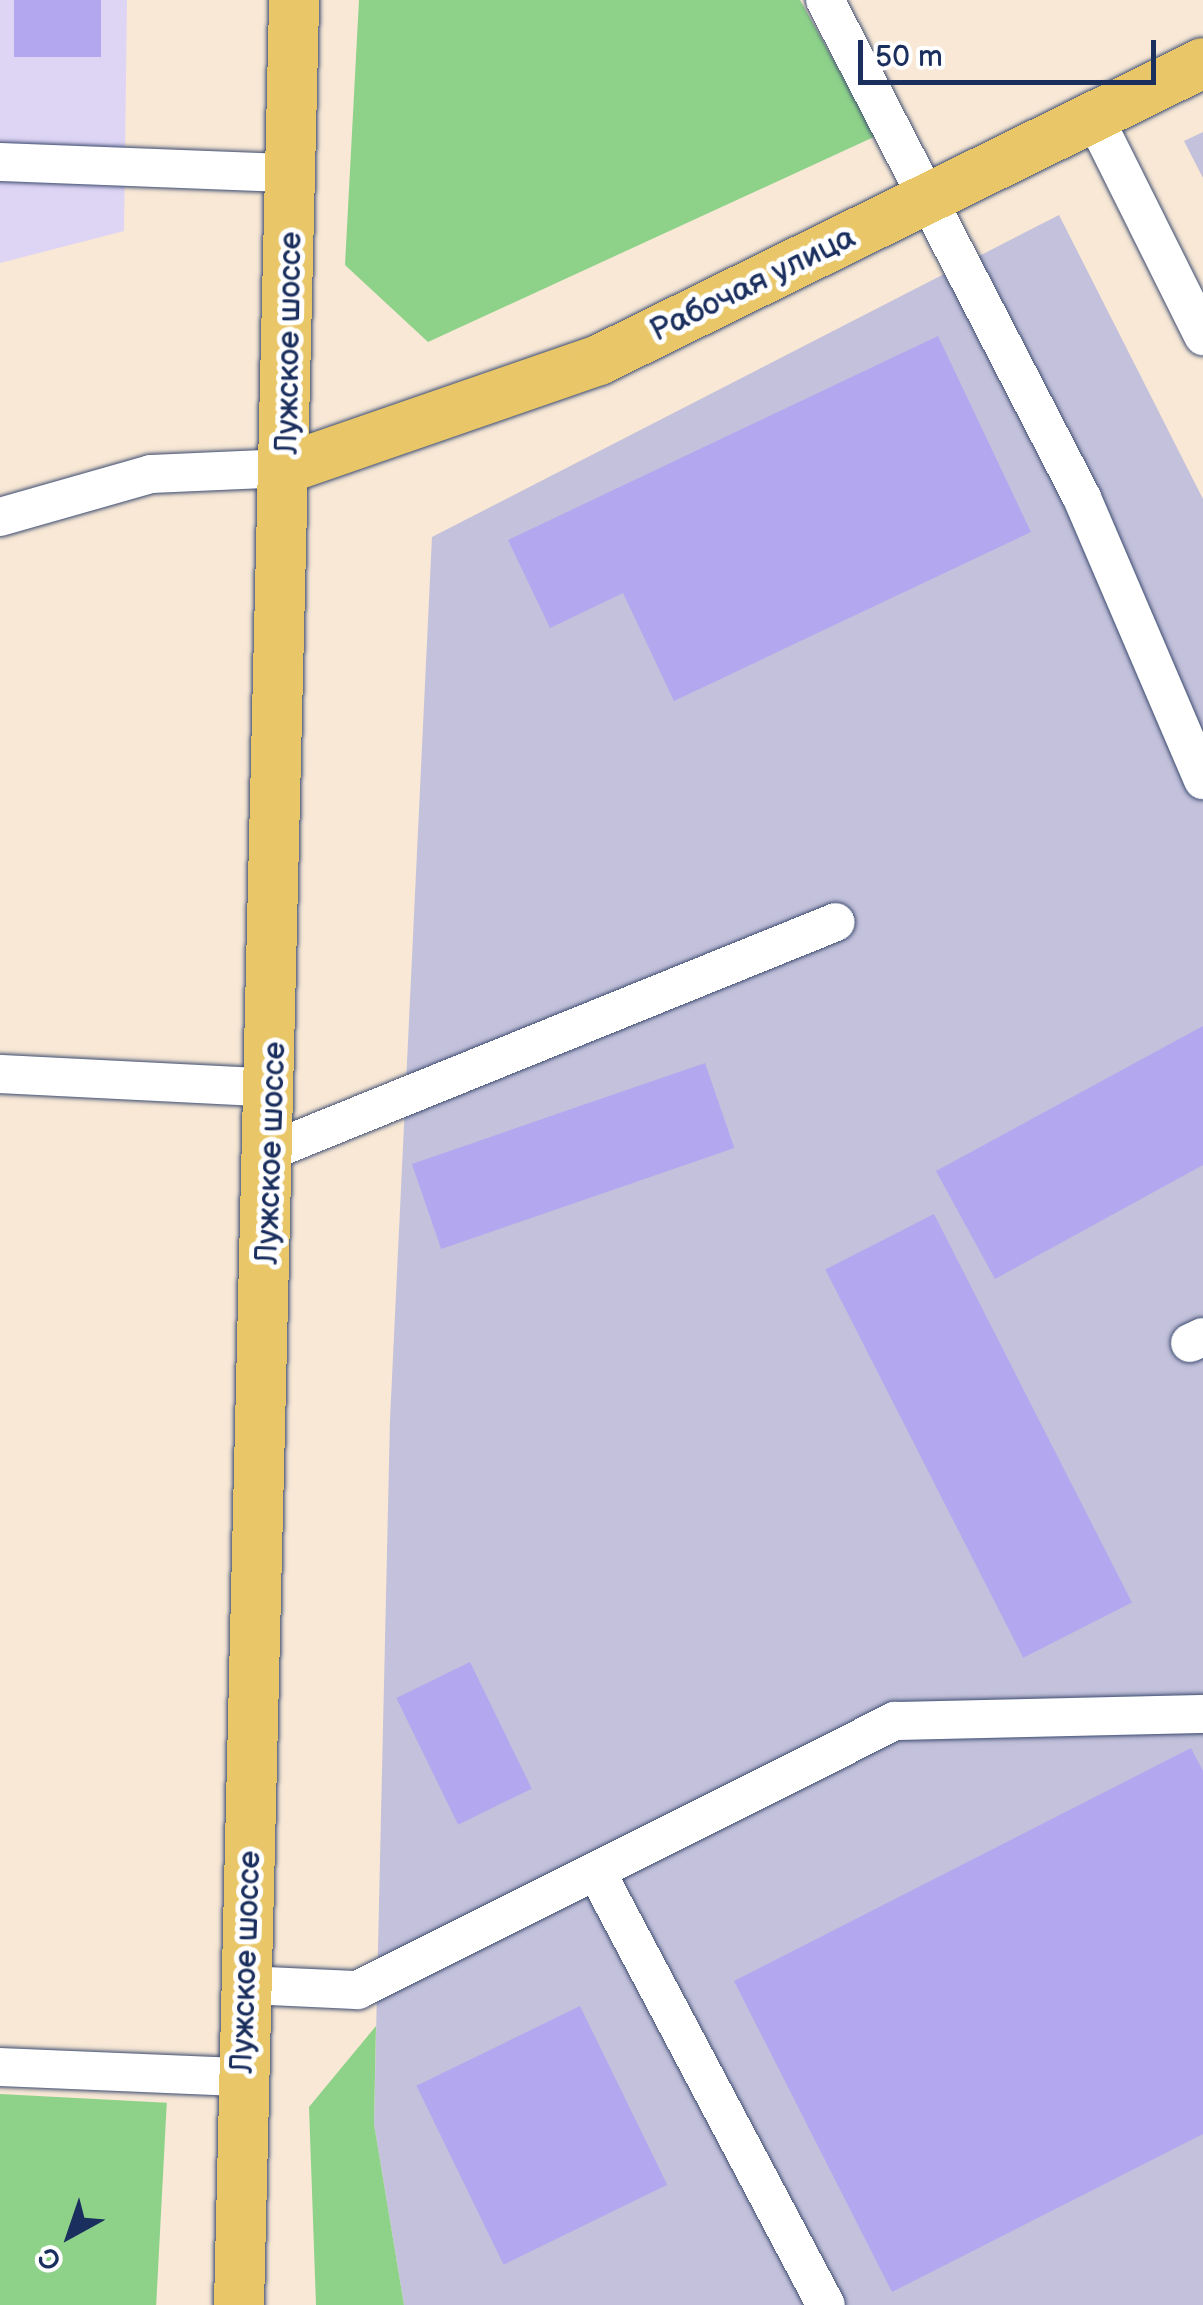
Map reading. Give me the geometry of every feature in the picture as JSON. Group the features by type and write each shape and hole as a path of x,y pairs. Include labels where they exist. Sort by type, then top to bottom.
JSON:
{"main road":[{"name":"Лужское шоссе","path":"239,2305 273,1150 294,0"},
{"name":"Рабочая улица","path":"287,468 581,368 1203,63"}],"lane":[{"path":"825,0 932,198 1082,498 1203,780"},
{"path":"1094,118 1203,336"},
{"path":"0,162 292,172"},
{"path":"0,517 151,474 287,468"},
{"path":"273,1150 836,922"},
{"path":"0,1074 274,1088"},
{"path":"246,1985 358,1990 895,1721 1203,1714"},
{"path":"596,1871 826,2305"},
{"path":"0,2067 243,2076"}],"shaded area":[{"path":"0,0 127,0 124,231 0,263"},
{"path":"1203,132 1203,178 1184,141"},
{"path":"1059,215 1203,499 1203,2305 404,2305 374,2124 390,1420 432,537"}],"green space":[{"path":"359,0 800,0 876,136 428,342 345,265"},
{"path":"376,2026 374,2124 404,2305 316,2305 309,2107"},
{"path":"0,2094 167,2103 156,2305 0,2305"}],"building":[{"path":"14,0 101,0 101,57 14,57"},
{"path":"938,336 1031,532 674,701 623,593 550,628 508,540"},
{"path":"1203,1026 1203,1165 995,1279 936,1171"},
{"path":"705,1063 734,1148 441,1249 412,1164"},
{"path":"934,1214 1132,1602 1023,1658 825,1269"},
{"path":"470,1662 532,1789 458,1825 396,1698"},
{"path":"1191,1748 1203,1771 1203,2134 892,2292 734,1981"},
{"path":"580,2006 667,2185 504,2265 416,2086"}]}
